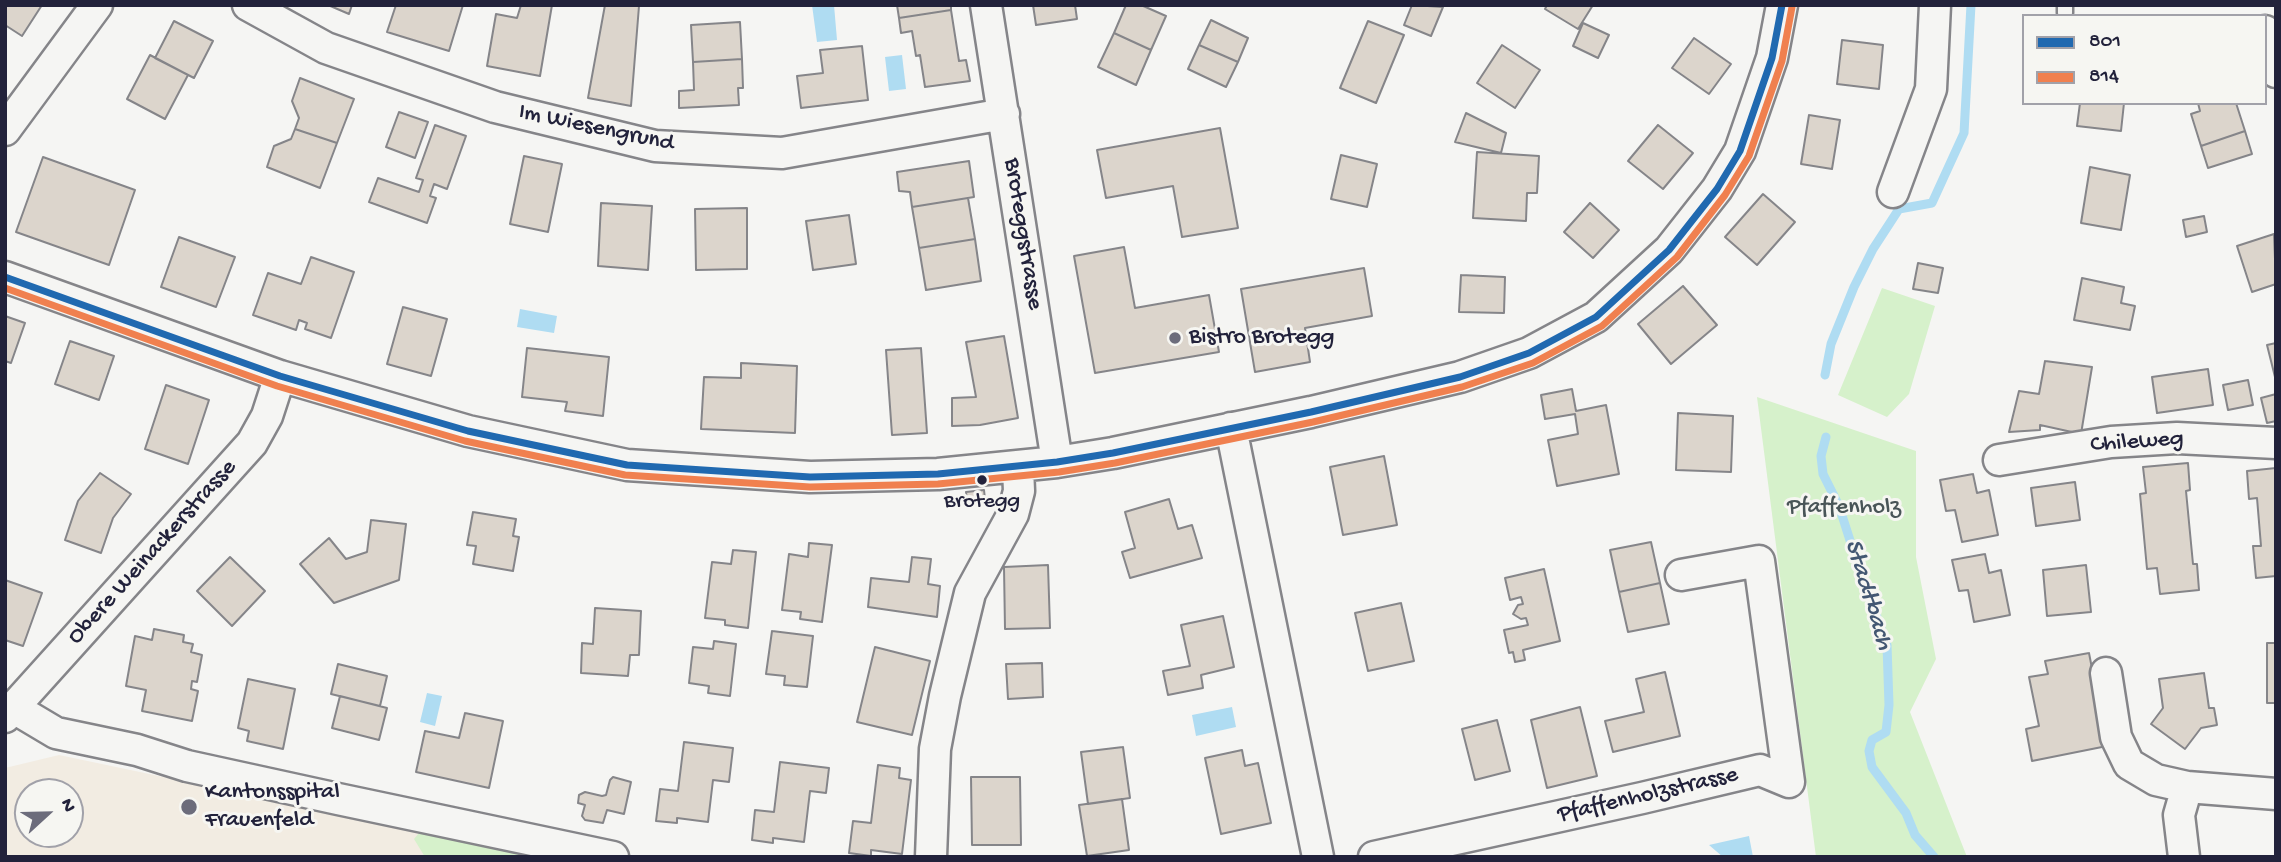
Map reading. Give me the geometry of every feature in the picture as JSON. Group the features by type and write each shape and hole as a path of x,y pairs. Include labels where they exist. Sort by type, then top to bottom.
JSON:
{"street":[{"path":"5,130 97,5"},
{"name":"Im Wiesengrund","path":"248,5 326,48 495,107 655,146 782,153 1003,114"},
{"name":"Broteggstrasse","path":"986,5 1057,462"},
{"path":"5,277 280,376 468,431 627,465 810,477 938,474 1018,468 1113,453 1402,392 1460,377 1529,353 1597,317 1669,250 1696,219 1729,170 1740,151 1761,93 1777,38 1782,5"},
{"path":"1893,192 1931,89 1934,5"},
{"path":"2267,38 2276,72"},
{"name":"Obere Weinackerstrasse","path":"10,713 252,443 267,416 280,376"},
{"path":"1231,428 1318,857"},
{"name":"Chileweg","path":"1998,460 2111,442 2177,438 2276,443"},
{"path":"931,857 934,763 945,696 970,593 1013,514 1020,491 1018,468"},
{"name":"Pfaffenholzstrasse","path":"1374,857 1448,849 1760,770 1789,782 1759,561 1681,575"},
{"path":"2106,673 2116,737 2129,764 2156,780 2187,787 2276,793"},
{"path":"10,713 56,733 136,750 187,765 613,857"},
{"path":"2183,857 2179,815 2187,787"}],"shaded area":[{"name":"Kantonsspital Frauenfeld","path":"59,755 540,857 5,857 5,768"}],"green space":[{"path":"1882,288 1935,306 1909,394 1887,417 1838,395"},
{"name":"Pfaffenholz","path":"1757,397 1916,451 1916,557 1936,659 1910,712 1967,857 1816,857"},
{"path":"423,832 531,857 425,857 414,839"}],"water":[{"path":"812,5 834,5 837,40 817,42"},
{"path":"902,55 906,89 889,91 885,57"},
{"path":"520,309 557,316 554,333 517,327"},
{"path":"427,693 442,696 435,726 420,722"},
{"path":"1232,707 1236,727 1196,736 1192,715"},
{"path":"1749,836 1753,857 1723,857 1709,845"}],"building":[{"path":"5,5 42,5 22,36 5,25"},
{"path":"328,5 352,5 349,14"},
{"path":"396,5 463,5 449,51 387,32"},
{"path":"521,5 552,5 540,76 487,66 496,14 517,18"},
{"path":"605,5 639,6 631,106 588,98"},
{"path":"897,5 951,5 951,10 899,18"},
{"path":"1033,5 1075,5 1077,19 1036,25"},
{"path":"1126,5 1141,5 1166,16 1151,50 1114,33"},
{"path":"1412,5 1443,7 1431,36 1404,25"},
{"path":"1547,5 1593,5 1578,29 1545,9"},
{"path":"951,10 959,61 966,60 970,81 925,87 920,55 916,56 912,31 901,33 899,18"},
{"path":"1211,20 1248,38 1238,62 1199,45"},
{"path":"174,21 213,41 194,78 155,58"},
{"path":"1368,21 1404,35 1376,103 1340,88"},
{"path":"740,22 742,59 693,62 691,25"},
{"path":"1583,23 1609,35 1598,58 1573,46"},
{"path":"1114,33 1151,50 1136,85 1098,67"},
{"path":"1694,38 1731,64 1709,94 1672,68"},
{"path":"1842,40 1883,45 1879,89 1837,84"},
{"path":"1199,45 1238,62 1226,87 1188,69"},
{"path":"1502,45 1540,70 1515,108 1477,83"},
{"path":"862,46 868,100 801,108 797,76 823,73 820,50"},
{"path":"150,55 188,75 165,119 127,99"},
{"path":"742,59 743,88 738,88 739,105 679,108 679,91 694,90 693,62"},
{"path":"300,78 354,99 337,143 295,129 299,118 292,101"},
{"path":"2080,105 2124,105 2121,131 2077,126"},
{"path":"2198,105 2237,105 2245,131 2201,146 2191,114 2200,111"},
{"path":"399,112 428,122 415,158 386,147"},
{"path":"1466,113 1506,133 1501,153 1455,142"},
{"path":"1809,115 1840,120 1832,169 1801,164"},
{"path":"435,125 466,136 447,189 434,184 430,196 436,198 427,223 369,202 378,178 419,192 423,180 416,178"},
{"path":"1658,125 1693,153 1663,189 1628,161"},
{"path":"1220,128 1238,228 1182,237 1173,186 1106,198 1097,150"},
{"path":"295,129 337,143 320,188 267,167 274,146 291,139"},
{"path":"2245,131 2252,154 2208,168 2201,146"},
{"path":"1477,152 1539,156 1537,193 1527,193 1526,221 1473,218"},
{"path":"1341,155 1377,164 1367,207 1331,199"},
{"path":"524,156 562,164 548,232 510,224"},
{"path":"43,157 135,190 109,265 16,232"},
{"path":"969,161 974,197 912,207 910,192 899,191 897,172"},
{"path":"2090,167 2130,175 2121,230 2081,223"},
{"path":"1763,194 1795,222 1757,265 1725,237"},
{"path":"968,198 975,239 919,248 912,207"},
{"path":"601,203 652,206 648,270 598,266"},
{"path":"1590,203 1619,230 1593,258 1564,232"},
{"path":"747,208 747,269 696,270 695,209"},
{"path":"849,215 856,264 813,270 806,221"},
{"path":"2204,216 2207,232 2186,237 2183,220"},
{"path":"2274,234 2276,284 2252,292 2237,246"},
{"path":"179,237 235,257 216,307 161,287"},
{"path":"975,239 981,281 926,290 919,248"},
{"path":"1124,247 1135,308 1209,295 1219,352 1095,373 1074,256"},
{"path":"311,257 354,272 331,338 305,329 307,323 299,320 296,330 253,315 268,273 301,284"},
{"path":"1918,263 1943,268 1938,293 1913,289"},
{"path":"1364,268 1372,316 1305,328 1310,362 1255,372 1241,289"},
{"path":"1461,275 1505,277 1504,313 1459,312"},
{"path":"2082,278 2124,287 2121,303 2135,306 2130,330 2074,320"},
{"path":"1683,286 1717,325 1671,364 1638,324"},
{"path":"403,307 447,319 431,376 387,364"},
{"path":"5,316 25,323 11,363 5,361"},
{"path":"1004,336 1018,418 980,425 952,426 952,398 976,397 966,342"},
{"path":"70,341 114,356 99,400 55,384"},
{"path":"2276,343 2276,381 2267,345"},
{"path":"527,348 609,357 603,416 565,411 567,402 522,397"},
{"path":"921,348 927,433 892,435 886,350"},
{"path":"2045,361 2092,367 2081,434 2040,425 2040,430 2009,432 2019,391 2039,394"},
{"path":"741,363 797,366 795,433 701,429 704,377 741,378"},
{"path":"2208,369 2213,405 2157,413 2152,377"},
{"path":"2248,380 2253,405 2228,410 2223,385"},
{"path":"166,385 209,400 188,464 145,449"},
{"path":"1572,389 1576,411 1606,405 1619,474 1557,486 1548,440 1578,434 1575,414 1545,419 1541,395"},
{"path":"2276,394 2276,421 2267,423 2261,398"},
{"path":"1678,413 1733,416 1731,472 1676,470"},
{"path":"1384,456 1397,525 1343,535 1330,467"},
{"path":"2188,463 2190,490 2186,491 2193,564 2197,564 2199,590 2160,594 2157,568 2147,569 2140,494 2146,493 2143,467"},
{"path":"2276,468 2276,576 2256,578 2253,546 2261,546 2257,498 2249,499 2247,471"},
{"path":"100,473 131,494 113,518 101,553 65,540 78,501"},
{"path":"1973,474 1977,493 1989,490 1998,535 1962,542 1955,510 1946,511 1940,480"},
{"path":"2075,482 2080,520 2036,526 2031,488"},
{"path":"984,490 985,499 967,501 966,492"},
{"path":"1169,499 1178,529 1192,525 1202,558 1130,578 1122,552 1135,548 1125,512"},
{"path":"473,512 516,519 513,536 519,537 513,571 473,564 476,546 467,545"},
{"path":"371,520 406,524 399,580 334,603 300,564 329,538 346,559 367,552"},
{"path":"1651,542 1660,583 1619,592 1610,550"},
{"path":"809,543 832,545 822,622 800,619 801,612 782,610 789,554 808,557"},
{"path":"733,550 756,552 748,628 725,625 725,620 705,618 712,562 731,564"},
{"path":"1985,554 1989,573 2001,570 2010,615 1974,622 1968,590 1959,591 1952,560"},
{"path":"230,557 265,591 232,626 197,591"},
{"path":"912,557 931,559 928,584 940,586 937,617 868,607 871,578 909,582"},
{"path":"1048,565 1050,628 1005,629 1004,567"},
{"path":"2086,565 2091,612 2047,616 2043,570"},
{"path":"1544,569 1560,641 1523,650 1525,660 1515,662 1513,652 1509,653 1504,630 1528,625 1526,618 1521,619 1513,614 1518,605 1523,604 1521,597 1510,600 1505,578"},
{"path":"5,580 42,593 23,646 5,640"},
{"path":"1660,583 1669,624 1628,632 1619,592"},
{"path":"1401,603 1414,661 1368,671 1355,613"},
{"path":"595,608 641,611 639,655 630,655 628,676 581,673 582,643 593,644"},
{"path":"1223,616 1234,667 1201,675 1203,688 1168,695 1163,671 1190,666 1181,625"},
{"path":"154,629 184,635 183,642 193,644 191,652 202,655 197,682 192,681 191,689 198,691 192,721 142,711 146,690 126,686 135,636 152,640"},
{"path":"772,631 813,636 807,687 784,685 785,676 766,674"},
{"path":"714,641 736,644 730,696 708,693 709,686 689,683 693,647 713,649"},
{"path":"2267,643 2276,643 2276,703 2267,703"},
{"path":"875,647 930,661 912,735 857,722"},
{"path":"2089,653 2107,746 2032,761 2026,729 2039,726 2029,677 2048,674 2045,661"},
{"path":"1042,663 1043,697 1008,699 1006,664"},
{"path":"338,664 387,676 380,706 331,694"},
{"path":"1665,672 1680,736 1613,752 1605,721 1644,712 1636,679"},
{"path":"2204,673 2209,708 2214,708 2217,725 2201,728 2185,749 2151,724 2163,708 2159,679"},
{"path":"248,679 295,689 283,749 247,741 249,731 238,728"},
{"path":"340,696 387,708 379,740 332,728"},
{"path":"1580,707 1597,776 1547,788 1531,720"},
{"path":"465,713 503,721 489,788 416,772 425,731 459,738"},
{"path":"1497,720 1510,771 1475,780 1462,729"},
{"path":"684,742 733,748 729,782 713,780 708,822 677,818 677,823 656,821 660,789 678,791"},
{"path":"1123,747 1130,798 1088,804 1081,752"},
{"path":"1242,750 1245,766 1258,763 1271,823 1221,834 1205,758"},
{"path":"780,762 829,768 826,793 810,791 804,842 773,838 773,843 752,840 755,810 774,812"},
{"path":"878,765 900,768 899,778 911,780 902,854 871,850 871,856 849,853 853,821 871,823"},
{"path":"613,777 631,782 624,814 607,810 603,823 585,820 582,816 585,805 578,803 579,795 585,792 606,795"},
{"path":"971,777 1020,777 1021,845 972,845"},
{"path":"1122,799 1129,850 1087,856 1079,805"}],"waterway":[{"name":"Stadtbach","path":"1825,375 1831,344 1873,249 1899,209 1932,203 1964,133 1971,5"},
{"name":"Stadtbach","path":"1826,437 1821,456 1823,474 1839,506 1887,645 1889,705 1886,732 1872,740 1869,751 1872,767 1906,813 1915,835 1934,857"}],"transit line":[{"name":"801","path":"5,277 280,376 468,431 627,465 810,477 938,474 1057,462 1311,412 1460,377 1529,353 1596,317 1669,250 1717,189 1740,151 1772,58 1782,5"},
{"name":"814","path":"5,288 277,386 465,441 625,475 810,487 938,484 1059,472 1313,422 1462,387 1533,363 1602,326 1677,257 1725,195 1749,156 1782,61 1792,7"}],"place":[{"name":"Bistro Brotegg","path":"1175,338"},
{"name":"Brotegg","path":"982,480"},
{"name":"Kantonsspital Frauenfeld","path":"189,807"}]}
